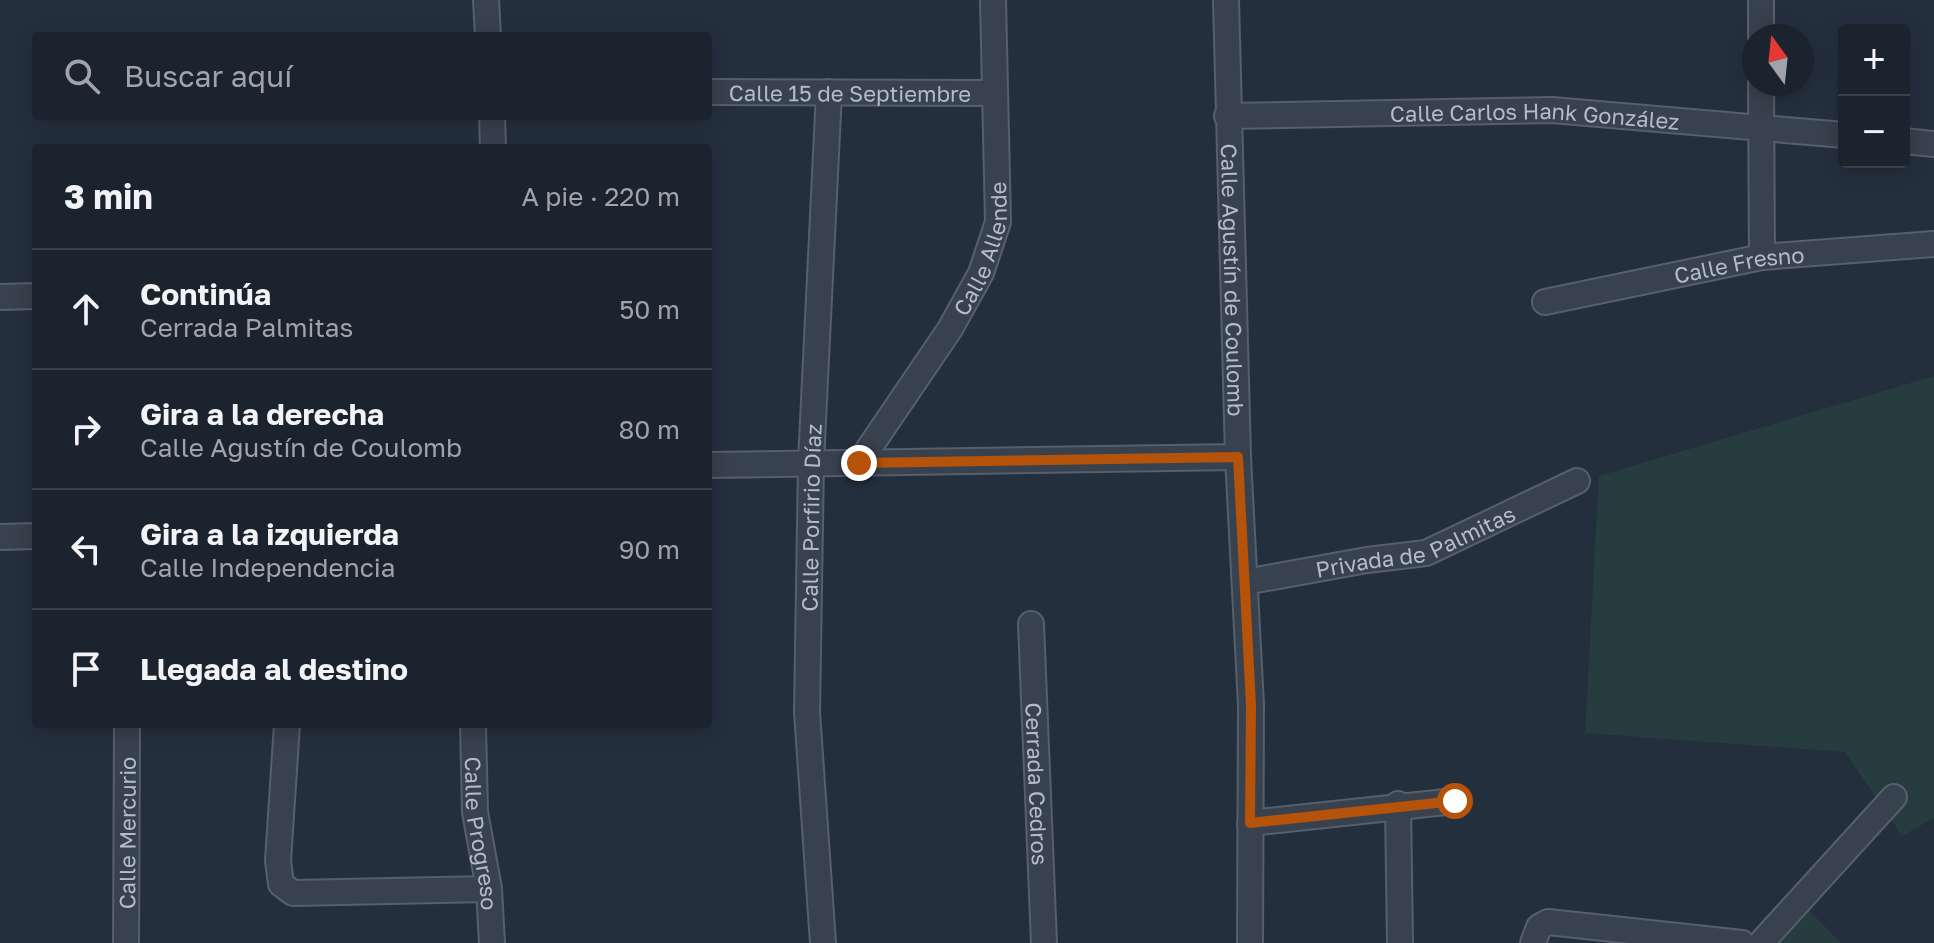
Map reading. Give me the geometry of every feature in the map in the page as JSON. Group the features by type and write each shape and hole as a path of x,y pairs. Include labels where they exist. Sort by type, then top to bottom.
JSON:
{"street":[{"path":"486,0 488,32"},
{"name":"Calle Allende","path":"859,463 950,329 981,273 998,222 992,93 993,0"},
{"name":"Calle Agustín de Coulomb","path":"1226,0 1238,457 1251,705 1250,943"},
{"path":"1761,0 1761,24"},
{"name":"Calle 15 de Septiembre","path":"712,92 992,93"},
{"name":"Calle Porfirio Díaz","path":"823,943 807,712 811,462 829,92"},
{"path":"1761,96 1762,257"},
{"name":"Calle Carlos Hank González","path":"1227,116 1552,110 1838,134"},
{"path":"492,120 493,144"},
{"path":"1910,142 1934,144"},
{"name":"Calle Fresno","path":"1545,302 1762,257 1934,244"},
{"path":"0,297 32,296"},
{"path":"712,465 1238,457"},
{"name":"Privada de Palmitas","path":"1245,582 1367,560 1426,553 1577,481"},
{"path":"0,537 32,536"},
{"name":"Cerrada Cedros","path":"1031,624 1044,943"},
{"name":"Calle Mercurio","path":"126,943 127,728"},
{"path":"287,728 278,861 281,884 293,893 489,889"},
{"name":"Calle Progreso","path":"473,728 475,812 489,889 492,943"},
{"path":"1761,943 1894,797"},
{"path":"1250,823 1398,804 1455,801"},
{"path":"1398,804 1400,943"},
{"path":"1533,943 1539,927 1548,922 1742,943"}],"green space":[{"path":"1934,376 1934,818 1902,836 1845,752 1585,733 1599,476"},
{"path":"1807,908 1841,943 1777,943"}],"route":[{"path":"859,463 1238,457 1251,705 1250,823 1398,804 1455,801"}]}
